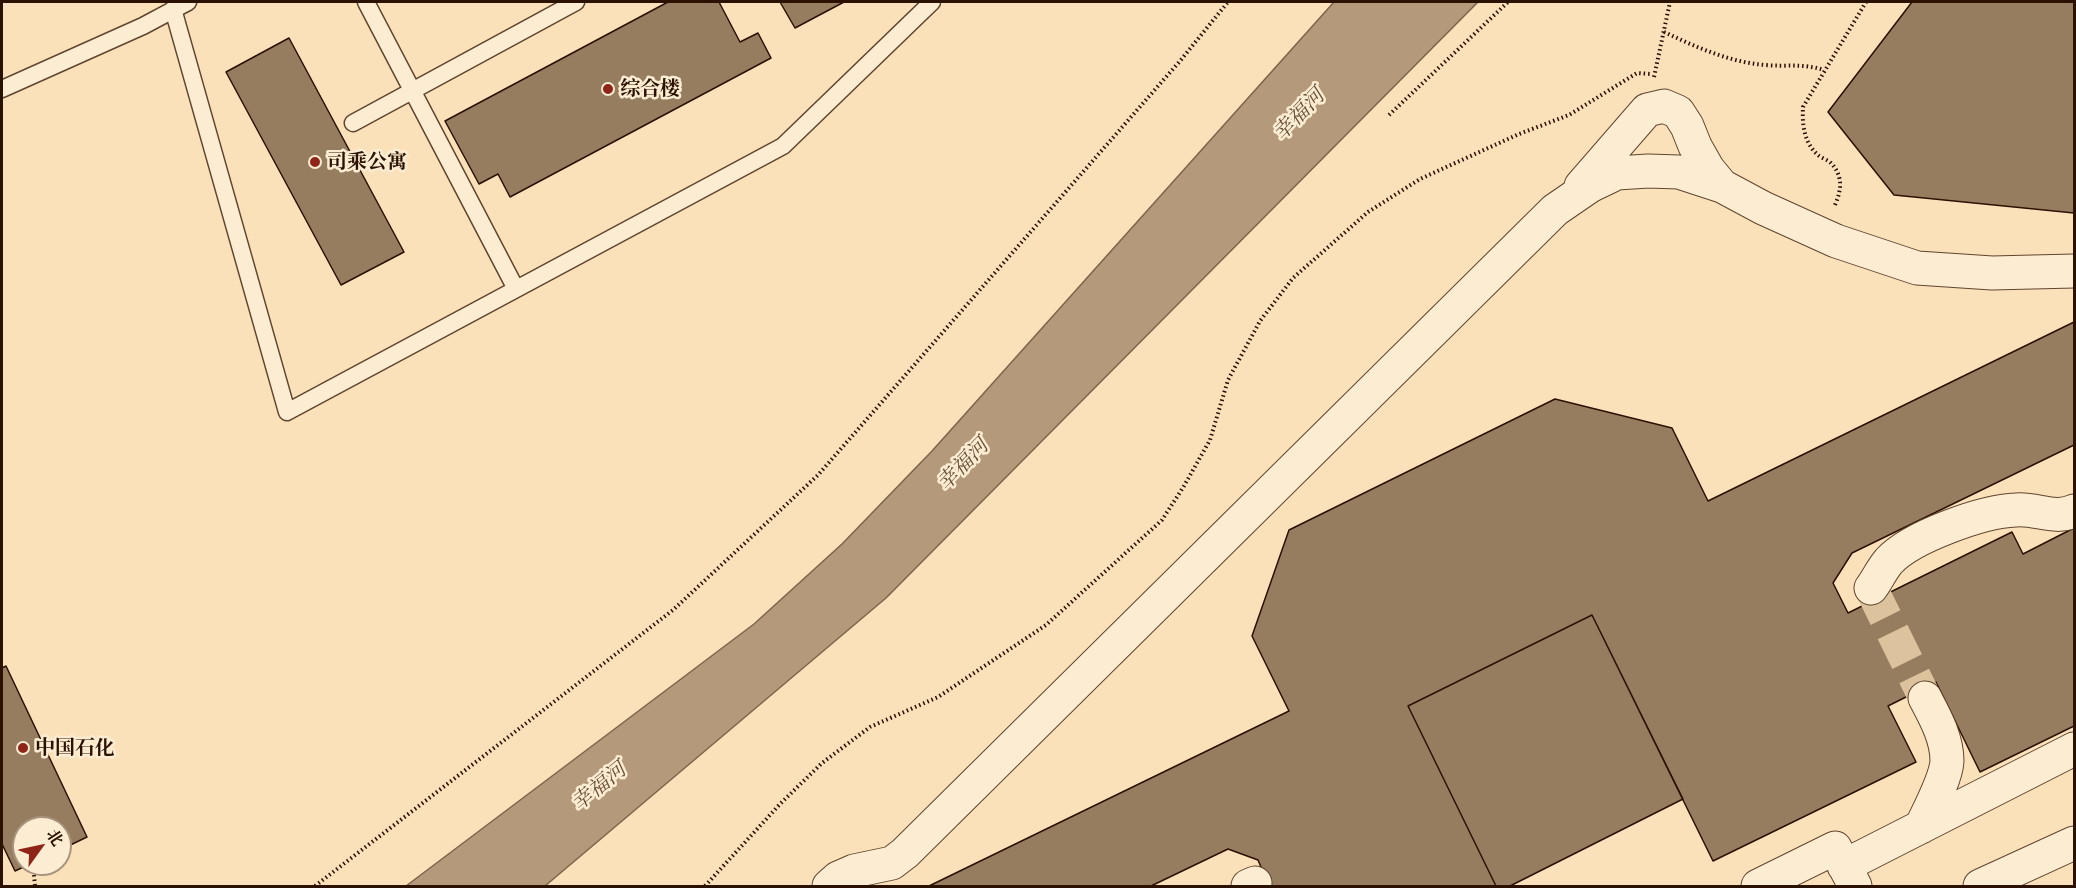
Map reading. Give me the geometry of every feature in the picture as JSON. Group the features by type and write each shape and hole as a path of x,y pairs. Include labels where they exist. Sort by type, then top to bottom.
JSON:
{"street":[{"path":"1569,201 1647,110 1664,106 1678,112 1708,169 1722,186"},
{"path":"829,886 838,878 855,871 892,863 905,853 1555,210 1590,186 1617,173 1679,172 1722,186 1763,208 1836,241 1917,268 1992,273 2074,271"},
{"path":"1871,588 1889,561 1909,545 1983,514 2018,509 2064,516 2074,512"},
{"path":"1921,827 1938,792 1947,761 1941,729 1925,698"},
{"path":"1758,886 1835,848 1850,876 1921,827 2074,749"},
{"path":"1980,886 2074,843"}],"lane":[{"path":"366,2 516,289"},
{"path":"353,123 576,2"},
{"path":"2,89 143,26 180,5 287,412 783,146 932,2"}],"path":[{"path":"315,886 673,610 818,475 1157,88 1228,2"},
{"path":"1389,115 1509,2"},
{"path":"1647,110 1670,2"},
{"path":"1822,234 1840,195 1842,182 1837,171 1828,161 1817,155 1807,139 1802,123 1803,107 1866,2"},
{"path":"1664,32 1705,51 1741,62 1767,66 1805,65 1824,70"},
{"path":"705,886 780,804 822,763 870,727 938,697 1046,626 1162,520 1210,440 1228,380 1260,321 1293,278 1368,212 1420,179 1519,134 1569,115 1636,73 1655,75"}],"water":[{"name":"幸福河","path":"1334,2 1478,2 886,598 545,886 406,886 754,624 842,544 932,451"}],"building":[{"name":"综合楼","path":"668,2 719,2 740,42 758,33 771,58 510,197 498,174 479,184 445,121"},
{"path":"780,2 844,2 795,28"},
{"path":"1912,2 2074,2 2074,213 1894,195 1828,112"},
{"name":"司乘公寓","path":"289,38 404,252 341,285 226,72"},
{"path":"2074,322 2074,445 1852,553 1833,583 1848,613 2012,532 2023,554 2074,528 2074,726 1980,772 1936,682 1888,706 1916,762 1713,861 1592,615 1408,706 1496,886 1269,886 1258,860 1228,849 1151,886 929,886 1289,711 1252,636 1289,530 1555,399 1672,428 1708,501"},
{"path":"1592,615 1683,799 1510,886 1496,886 1408,706"},
{"name":"中国石化","path":"6,666 87,837 72,844 72,816 12,816 12,865 2,844 2,668"}],"tunnel":[{"path":"1871,588 1925,698"}],"place":[{"name":"综合楼","path":"608,89"},
{"name":"司乘公寓","path":"315,162"},
{"name":"中国石化","path":"23,748"}]}
